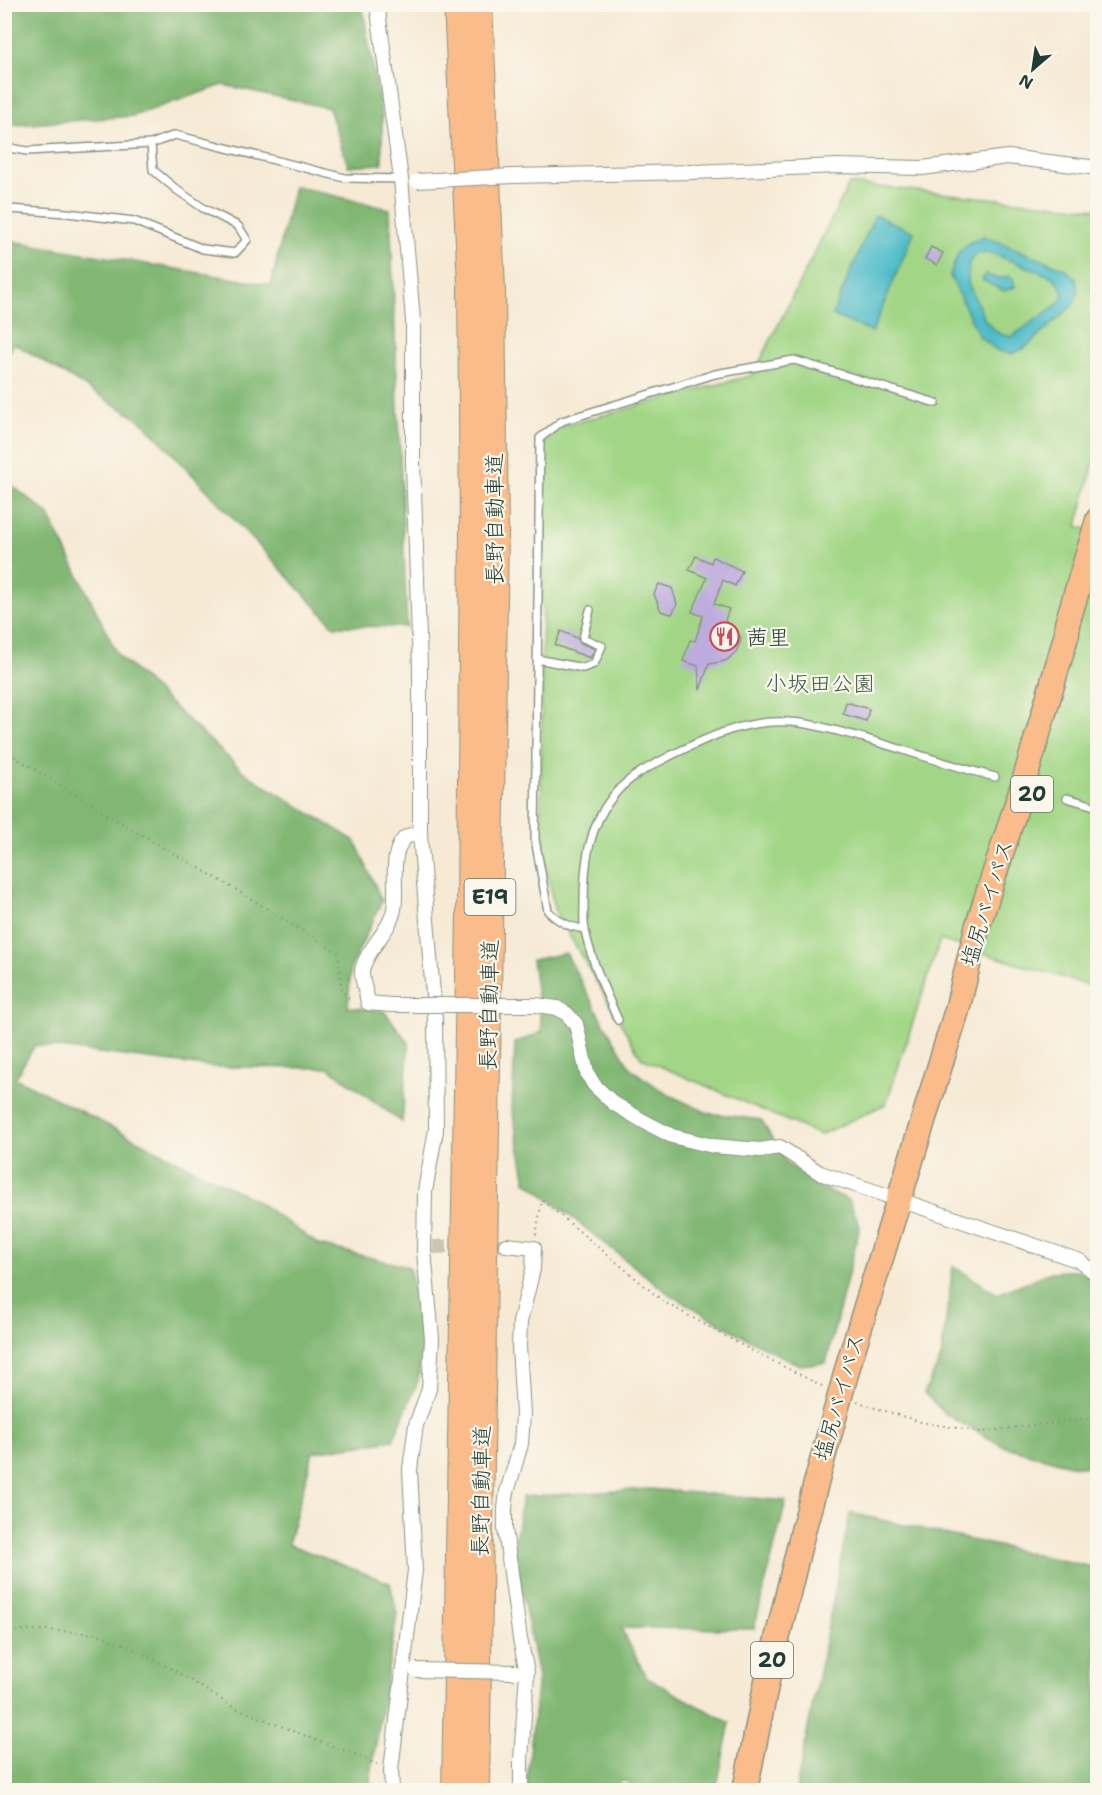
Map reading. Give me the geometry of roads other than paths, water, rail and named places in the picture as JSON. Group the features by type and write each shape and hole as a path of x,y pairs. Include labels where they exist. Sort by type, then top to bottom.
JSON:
{"highway":[{"name":"長野自動車道","path":"455,1791 470,914 473,527 471,283 457,4"},
{"name":"長野自動車道","path":"476,1791 495,532 492,291 479,4"},
{"name":"塩尻バイパス","path":"745,1791 767,1681 803,1531 850,1359 957,1010 977,928 1024,782 1098,520"},
{"name":"塩尻バイパス","path":"957,1010 986,947 1098,574"}],"street":[{"path":"377,4 401,179 413,320 413,462 420,667 420,833 435,1019 436,1130 425,1191 432,1349 429,1389 416,1425 410,1469 415,1570 410,1670 391,1770 392,1791"},
{"path":"401,179 417,181 837,166 922,168 1008,157 1098,168"},
{"path":"420,833 403,840 397,852 394,910 362,972 368,1003 536,1005 556,1008 567,1014 576,1024 587,1073 594,1085 613,1103 672,1136 713,1146 760,1150 780,1147 820,1173 1080,1261 1098,1275"},
{"path":"506,1245 534,1248 533,1269 520,1322 523,1414 521,1444 507,1492 505,1508 505,1529 520,1639 521,1791"},
{"path":"410,1670 521,1672"}],"lane":[{"path":"4,147 27,151 151,144 175,135 345,178 401,179"},
{"path":"4,201 9,209 134,221 203,249 235,253 247,240 238,226 203,208 153,170 151,144"},
{"path":"585,929 571,927 548,911 535,839 540,438 562,421 716,374 794,360 936,403"},
{"path":"537,659 583,669 594,664 602,646 583,638 590,610"},
{"path":"618,1020 593,959 585,929 584,876 587,850 594,829 613,795 648,767 703,739 730,730 757,723 788,722 828,729 995,777"},
{"path":"1067,798 1098,807"}],"water":[{"path":"875,215 914,232 872,332 832,315"},
{"path":"984,236 1065,269 1076,279 1078,294 1073,305 1025,348 1011,354 998,351 979,336 950,276 960,250","holes":["991,253 1053,277 1060,285 1063,296 1059,303 1011,337 998,333 985,320 968,283 969,262 977,254"]},
{"path":"985,274 996,278 1008,276 1013,278 1015,287 1004,291 982,280"}],"tunnel":[{"path":"433,1247 506,1245"}],"place":[{"name":"茜里","path":"725,637"}],"park label":[{"name":"小坂田公園","path":"820,683"}]}
